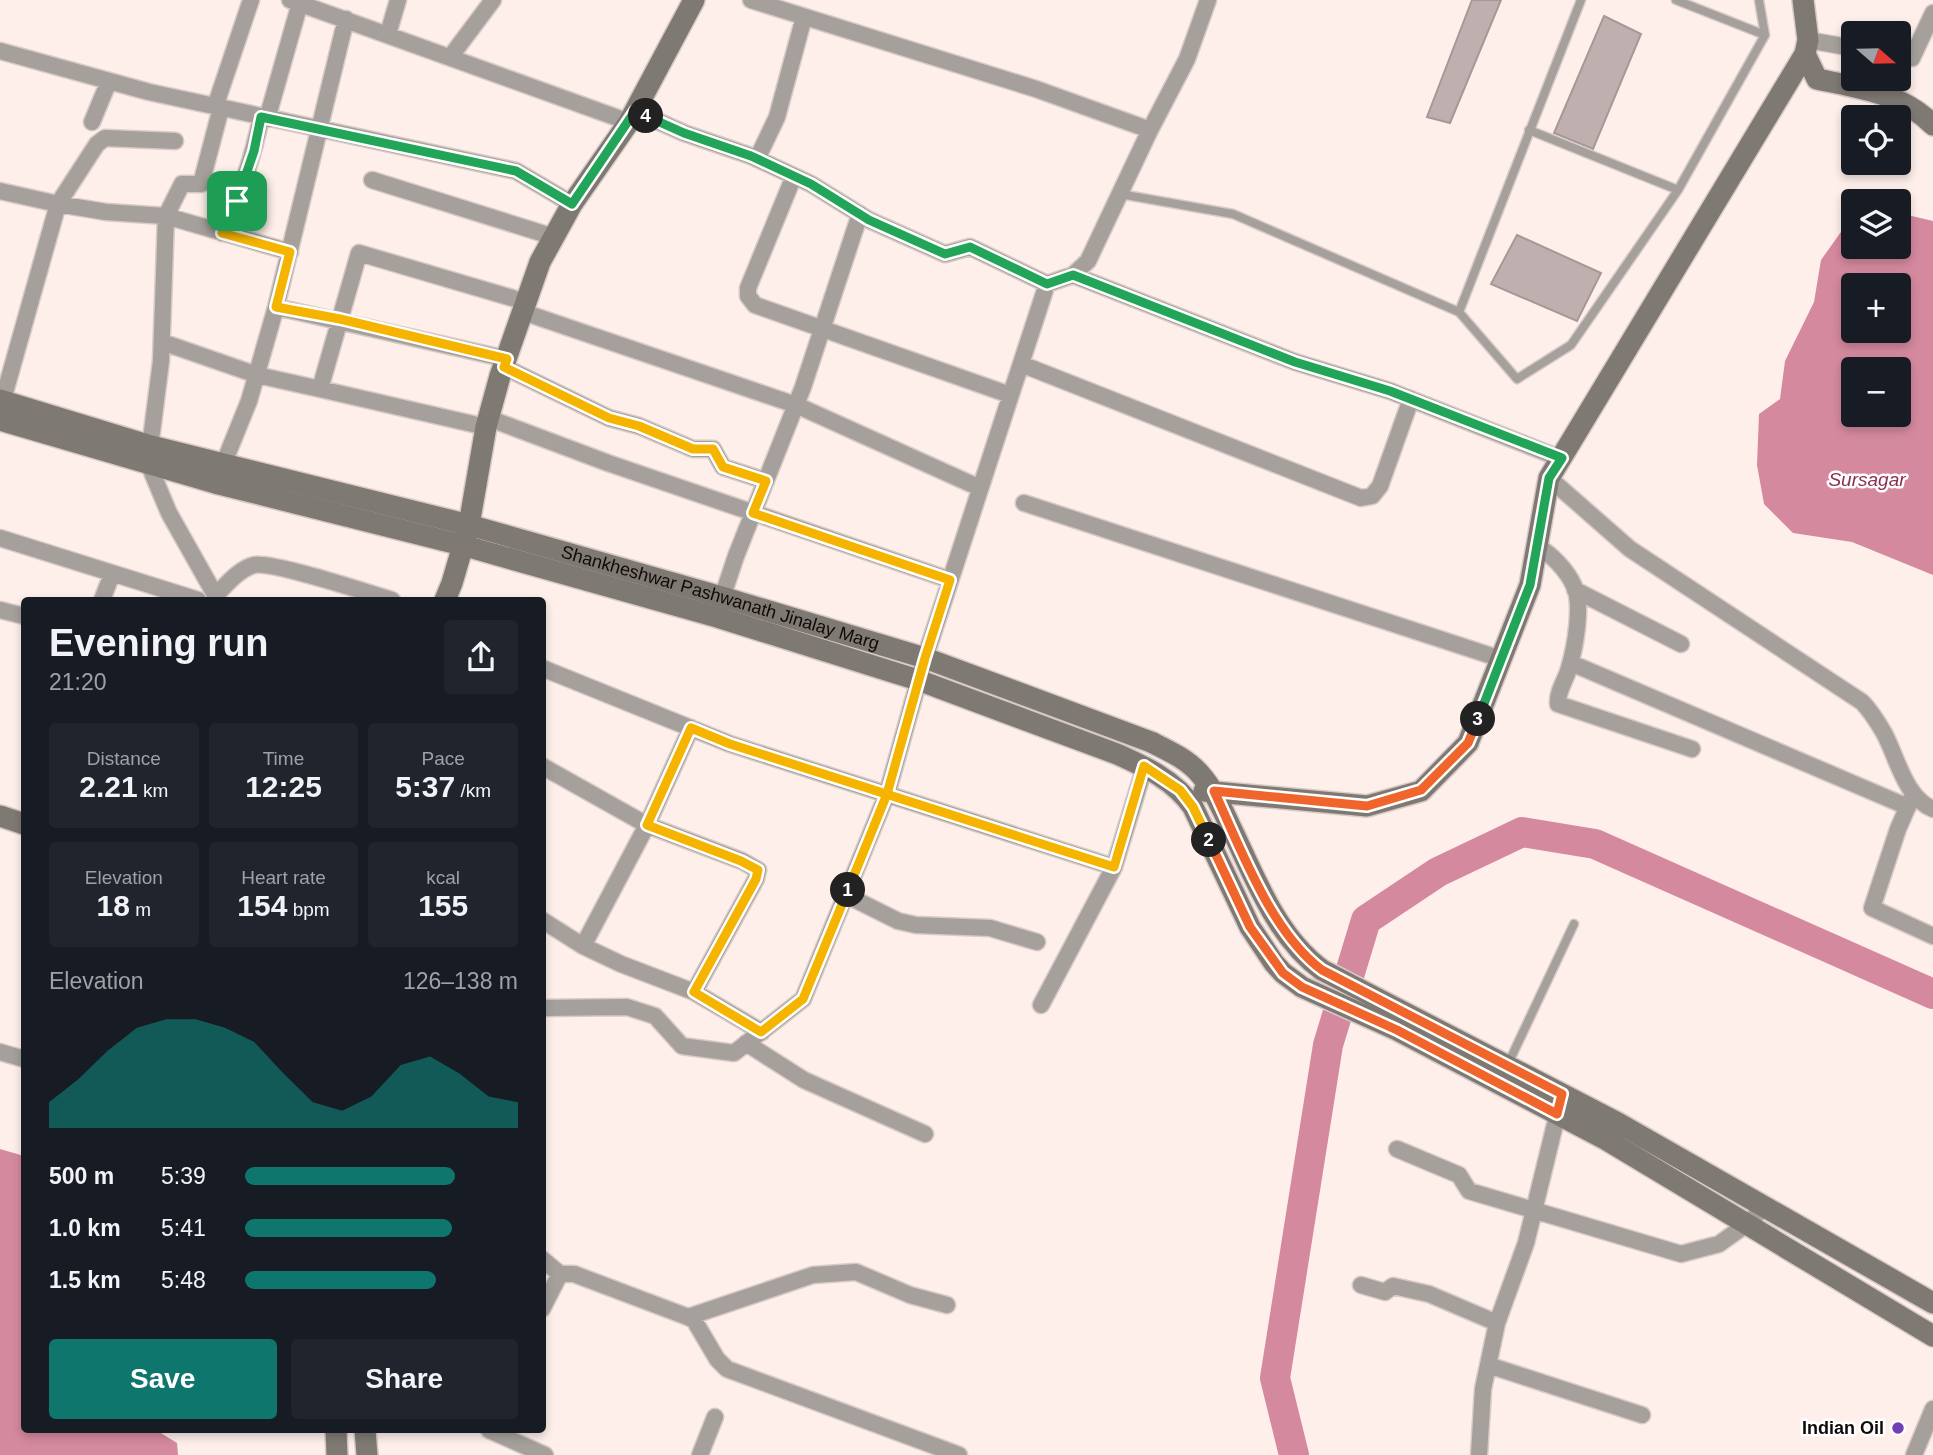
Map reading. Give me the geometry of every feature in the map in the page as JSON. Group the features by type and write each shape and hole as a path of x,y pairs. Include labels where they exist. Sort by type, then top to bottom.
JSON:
{"main road":[{"path":"446,597 468,525 487,423 540,262 572,204 632,116 694,0"},
{"path":"1803,0 1807,47 1817,79 1884,94 1919,111 1933,125"},
{"path":"1180,790 1367,806 1421,790 1468,743 1530,585 1549,478 1807,47"},
{"path":"1,408 149,455 462,545 719,607 1144,766 1180,790 1193,807 1250,927 1274,963 1302,987 1402,1021 1508,1065 1605,1139 1933,1336"},
{"name":"Shankheshwar Pashwanath Jinalay Marg","path":"219,474 468,525 719,607 925,658 1151,742 1184,759 1214,791 1255,877 1291,941 1322,970 1402,1021"},
{"path":"0,816 21,820"},
{"path":"1402,1021 1764,1207 1933,1303"},
{"path":"336,1433 337,1455"},
{"path":"365,1433 367,1455"}],"street":[{"path":"216,597 169,513 149,455 162,361 166,216 183,184 201,184 218,108 251,0"},
{"path":"388,34 398,0"},
{"path":"450,56 493,0"},
{"path":"751,0 1036,89 1150,130"},
{"path":"222,233 237,201 254,151 295,2 757,159 794,176 860,214 945,254 970,247 1047,284 1073,275 1088,261 1187,59 1208,0"},
{"path":"1911,58 1933,13"},
{"path":"757,159 777,117 804,16"},
{"path":"219,474 249,401 276,307 346,19"},
{"path":"1807,47 1841,48"},
{"path":"0,51 218,108 516,171 572,204"},
{"path":"92,122 109,81"},
{"path":"1,408 58,204 97,144 105,138 174,141"},
{"path":"794,176 748,288 748,296 755,305 1010,395"},
{"path":"372,180 554,237"},
{"path":"0,191 106,212 166,216 290,252"},
{"path":"719,607 796,405 860,214"},
{"path":"320,389 359,253 524,307 796,405 980,488"},
{"path":"1073,275 1295,362 1411,399 1562,458"},
{"path":"546,1008 628,1007 655,1016 682,1046 734,1053 803,999 887,794 918,680 1047,284"},
{"path":"276,307 340,319 505,363 609,418 639,426 693,449 713,449 723,467 766,481"},
{"path":"162,342 257,375 487,423 950,580"},
{"path":"1021,364 1361,498 1372,496 1380,486 1411,399"},
{"path":"1549,478 1630,549 1862,702 1873,715 1885,734 1911,801 1898,829 1872,908 1933,936"},
{"path":"1024,503 1501,659"},
{"path":"0,538 188,597"},
{"path":"1537,546 1549,553 1575,590 1578,600 1575,643 1558,704 1692,749"},
{"path":"218,597 244,569 257,564 277,567 382,597"},
{"path":"103,597 112,574"},
{"path":"1575,590 1682,643"},
{"path":"0,610 21,615"},
{"path":"1571,663 1933,809"},
{"path":"546,670 730,744 1114,867"},
{"path":"583,946 647,825 691,728"},
{"path":"1041,1004 1114,867 1144,766"},
{"path":"546,768 647,825 758,870 756,879 694,992"},
{"path":"846,895 898,921 916,925 989,928 1037,942"},
{"path":"546,923 583,946 621,964 694,992 761,1032"},
{"path":"746,1043 804,1080 925,1134"},
{"path":"0,1052 21,1058"},
{"path":"1479,1455 1483,1389 1497,1323 1526,1243 1560,1104"},
{"path":"1397,1149 1459,1175 1469,1191 1681,1254 1719,1244 1747,1224 1764,1207"},
{"path":"546,1262 560,1274 575,1274 694,1320 717,1359 727,1369 960,1455"},
{"path":"688,1317 813,1275 834,1272 856,1272 910,1294 947,1305"},
{"path":"546,1301 560,1274"},
{"path":"1360,1285 1385,1292 1393,1286 1429,1294 1497,1323"},
{"path":"1488,1365 1642,1415"},
{"path":"1914,1455 1933,1409"},
{"path":"700,1455 715,1417"},
{"path":"518,1436 545,1455"}],"lane":[{"path":"1459,312 1581,0"},
{"path":"1676,0 1765,35"},
{"path":"1120,194 1233,214 1459,312 1517,379 1571,345 1678,190 1765,35 1759,0"},
{"path":"1529,130 1678,190"},
{"path":"1508,1065 1574,924"}],"water":[{"name":"Sursagar","path":"1911,216 1933,221 1933,575 1852,542 1793,533 1764,504 1757,465 1759,414 1780,399 1785,361 1814,302 1821,260 1841,232 1841,259 1911,259"},
{"path":"0,1149 21,1155 21,1433 161,1433 177,1443 178,1455 0,1455"}],"building":[{"path":"1472,0 1501,0 1450,123 1427,117"},
{"path":"1604,16 1641,34 1593,149 1554,133"},
{"path":"1517,235 1601,273 1577,321 1491,284"}],"waterway":[{"path":"1294,1455 1275,1378 1328,1045 1366,920 1438,872 1522,832 1595,844 1933,994"}],"place":[{"name":"Indian Oil","path":"1898,1428"}],"route":[{"path":"237,201 222,233 290,252 276,307 340,319 507,359 504,367 526,379 609,418 639,426 693,449 713,449 723,467 766,481 753,513 950,580 887,794 803,999 761,1032 694,992 756,879 758,870 647,825 691,728 730,744 887,794 1114,867 1144,766 1180,790 1193,807 1250,927 1283,973 1302,987 1397,1030 1557,1114 1562,1094 1406,1011 1322,970 1309,960 1291,941 1276,916 1214,791 1367,806 1421,790 1468,743 1530,585 1549,478 1562,458 1390,391 1295,362 1073,275 1047,284 970,247 945,254 869,220 811,184 751,156 684,133 635,111 572,204 516,171 261,117 254,151 237,201"}]}
